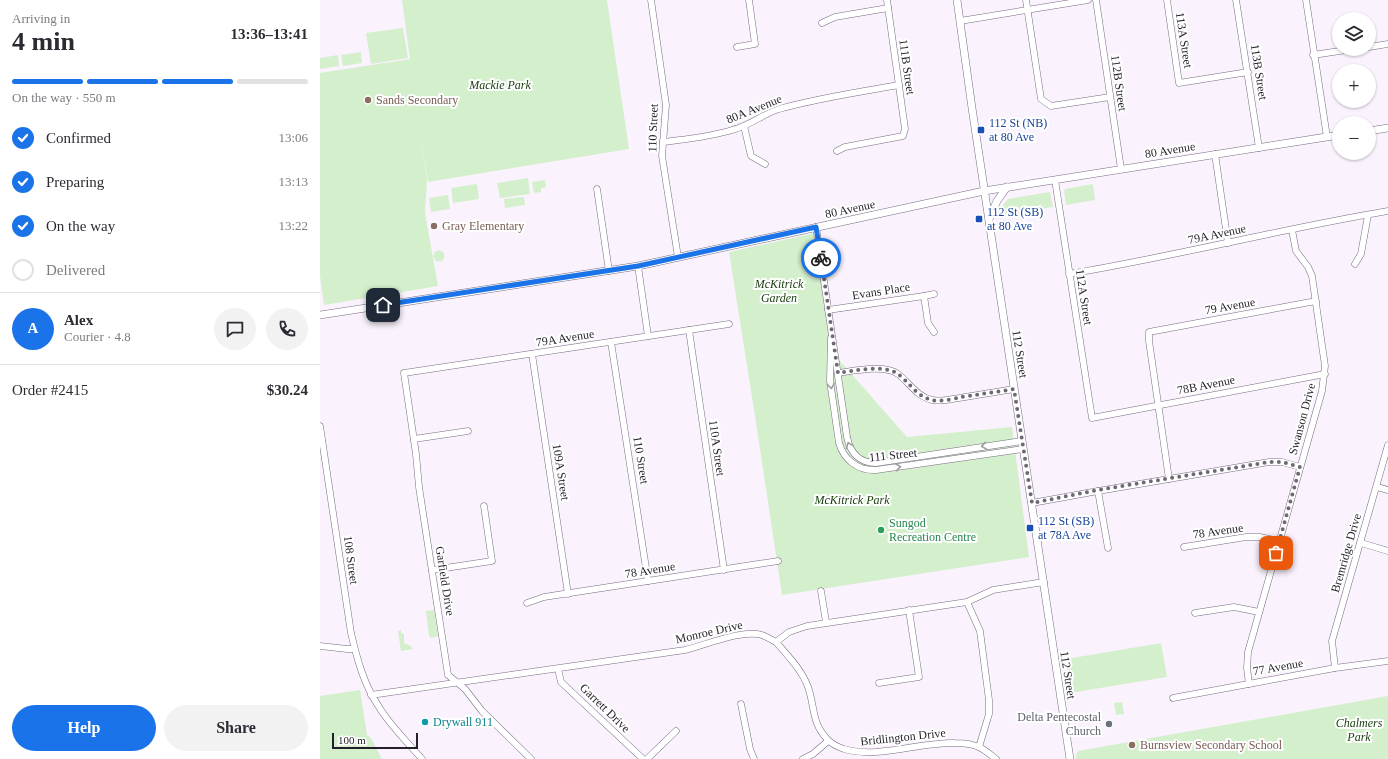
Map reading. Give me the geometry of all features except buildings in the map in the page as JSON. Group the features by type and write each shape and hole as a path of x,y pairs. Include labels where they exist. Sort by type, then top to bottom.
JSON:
{"street":[{"name":"110 Street","path":"652,0 666,105 662,156 678,257"},
{"path":"737,47 755,44 749,0"},
{"name":"111B Street","path":"837,150 845,147 903,136 905,129 887,0"},
{"name":"112 Street","path":"957,0 984,191 1070,759"},
{"path":"1026,0 1041,98 1051,106 1110,97"},
{"path":"960,21 1088,0"},
{"name":"112B Street","path":"1096,0 1121,169"},
{"name":"113A Street","path":"1166,0 1179,83 1248,72"},
{"name":"113B Street","path":"1236,0 1259,148"},
{"path":"1306,0 1313,55 1327,137"},
{"path":"822,23 835,16 888,8"},
{"path":"1376,46 1388,44"},
{"path":"1313,55 1332,52"},
{"name":"80A Avenue","path":"663,142 715,134 744,126 777,110 803,103 899,85"},
{"path":"744,126 751,156 765,164"},
{"path":"1376,130 1388,128"},
{"name":"80 Avenue","path":"320,315 638,266 984,191 1332,137"},
{"path":"1215,154 1228,243"},
{"name":"112A Street","path":"1055,180 1092,418"},
{"path":"989,219 997,201 1007,187"},
{"path":"597,189 609,271"},
{"name":"79A Avenue","path":"1069,274 1388,211"},
{"path":"1355,264 1361,254 1368,215"},
{"name":"111 Street","path":"816,227 848,443 854,455 864,461 876,463 1022,441"},
{"name":"Swanson Drive","path":"1249,684 1247,668 1248,652 1322,391 1325,374 1312,276 1308,267 1296,252 1292,230"},
{"path":"638,266 648,336"},
{"path":"924,296 934,294"},
{"name":"Evans Place","path":"828,310 924,296 928,323 934,332"},
{"name":"79 Avenue","path":"1158,405 1148,332 1316,301"},
{"name":"79A Avenue","path":"404,373 729,324"},
{"name":"110A Street","path":"689,330 724,570"},
{"name":"111 Street","path":"832,333 830,345 830,381 839,443 847,458 859,467 869,470 876,470 1023,449"},
{"name":"110 Street","path":"611,342 648,581"},
{"name":"109A Street","path":"532,354 568,594"},
{"path":"838,373 881,369 893,371 899,374 921,395 932,400 944,400 1014,389"},
{"name":"Garfield Drive","path":"404,373 414,439 419,487 448,675 465,689 482,711 531,759"},
{"name":"78B Avenue","path":"1092,418 1325,374"},
{"path":"1158,405 1169,479"},
{"name":"108 Street","path":"320,426 354,649 364,681 371,695 380,709 422,759"},
{"path":"414,439 468,431"},
{"name":"Bremridge Drive","path":"1335,668 1332,641 1388,445"},
{"path":"1032,503 1098,490 1269,462 1282,462 1300,467"},
{"path":"1377,487 1388,490"},
{"path":"1098,490 1108,548"},
{"path":"432,570 492,561 484,506"},
{"name":"78 Avenue","path":"1184,547 1246,537 1260,537 1279,541"},
{"path":"1361,543 1388,551"},
{"name":"78 Avenue","path":"527,603 544,597 778,562"},
{"path":"803,759 813,754 828,741 813,715 808,686 799,670 776,642 796,628 826,622 967,602 993,590 1044,582"},
{"path":"821,591 826,622"},
{"path":"967,602 980,631 990,700 990,714 979,747"},
{"path":"1195,613 1234,607 1259,612"},
{"path":"879,683 919,678 909,610"},
{"name":"Monroe Drive","path":"371,695 458,684 685,650 740,635 761,635 776,642"},
{"path":"320,646 354,649"},
{"name":"77 Avenue","path":"1173,698 1335,668 1388,661"},
{"name":"Garrett Drive","path":"558,669 561,682 643,759"},
{"path":"741,704 750,749 754,759"},
{"path":"647,759 676,731"},
{"name":"Bridlington Drive","path":"828,741 840,748 854,753 870,754 944,743 961,743 979,747 996,759"},
{"path":"886,752 887,759"}],"green space":[{"name":"Mackie Park","path":"402,0 607,0 629,149 428,182 421,137 427,180 425,213 438,286 324,305 320,276 320,73 410,59"},
{"path":"403,28 408,58 371,64 366,33"},
{"path":"361,52 362,63 343,66 341,55"},
{"path":"338,55 339,66 320,69 320,58"},
{"path":"528,178 530,194 500,198 497,183"},
{"path":"545,180 546,187 541,188 541,192 534,193 532,182"},
{"path":"477,184 479,199 453,203 451,188"},
{"path":"1093,184 1095,200 1066,205 1065,189"},
{"path":"1050,192 1053,207 1000,216 1000,209 1008,199"},
{"path":"448,195 450,209 431,212 429,198"},
{"path":"524,197 525,205 505,208 504,199"},
{"name":"McKitrick Park","path":"815,233 840,361 907,437 1012,427 1029,557 782,595 729,252"},
{"path":"439,250 443,252 445,256 443,260 439,262 435,260 433,256 435,252"},
{"path":"434,610 438,636 431,638 429,636 426,611"},
{"path":"401,630 401,633 404,634 404,643 411,646 413,649 401,651 398,631"},
{"path":"1161,643 1167,677 1070,693 1066,659"},
{"path":"360,690 367,735 371,738 382,759 320,759 320,696"},
{"name":"Chalmers Park","path":"1388,696 1388,759 1076,759 1078,751"},
{"path":"1122,702 1124,714 1116,715 1114,703"}],"way so far":[{"path":"821,258 838,373 887,369 899,374 921,395 932,400 944,400 1014,389 1032,503 1176,477 1269,462 1282,462 1300,467 1276,553"}],"place":[{"name":"Sands Secondary","path":"368,100"},
{"name":"112 St (NB) at 80 Ave","path":"981,130"},
{"name":"112 St (SB) at 80 Ave","path":"979,219"},
{"name":"Gray Elementary","path":"434,226"},
{"name":"112 St (SB) at 78A Ave","path":"1030,528"},
{"name":"Sungod Recreation Centre","path":"881,530"},
{"name":"Drywall 911","path":"425,722"},
{"name":"Delta Pentecostal Church","path":"1109,724"},
{"name":"Burnsview Secondary School","path":"1132,745"}],"route":[{"path":"383,305 638,266 816,227 821,258"}],"park label":[{"name":"McKitrick Garden","path":"779,291"}]}
